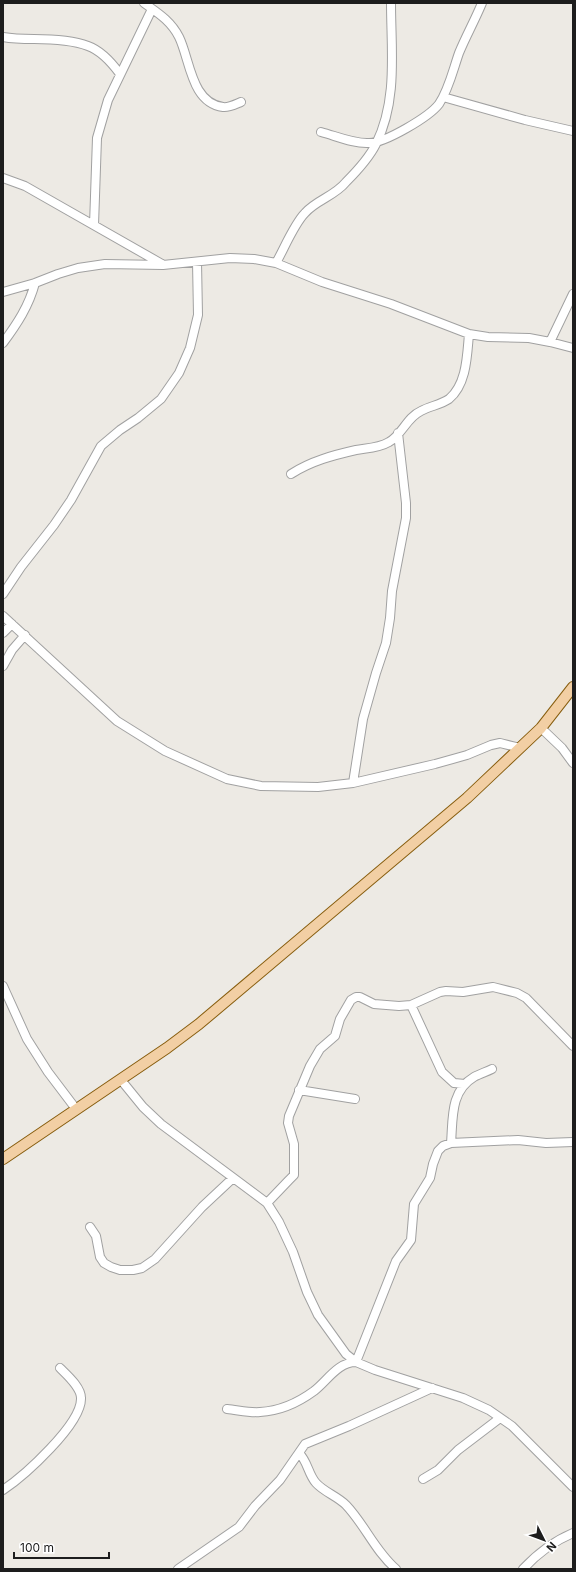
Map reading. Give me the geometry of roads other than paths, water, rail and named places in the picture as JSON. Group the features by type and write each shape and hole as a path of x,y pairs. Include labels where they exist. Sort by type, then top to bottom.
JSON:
{"main road":[{"path":"3,1159 121,1080 199,1024 274,959 430,830 541,728 573,688"}],"street":[{"path":"144,3 170,23 179,37 198,89 205,97 213,104 224,108 241,102"},
{"path":"276,263 304,213 332,195 345,184 371,151 376,142 387,113 390,95 393,59 391,3"},
{"path":"321,132 368,144 393,136 424,117 437,106 443,97 460,51 482,3"},
{"path":"94,225 97,138 108,100 152,9"},
{"path":"3,37 15,40 54,40 88,46 101,54 120,74"},
{"path":"443,97 525,120 573,131"},
{"path":"3,178 25,186 163,265"},
{"path":"3,292 78,268 105,264 163,265 230,258 254,259 276,263 322,282 390,304 469,334 488,337 529,338 573,348"},
{"path":"3,594 21,566 54,526 71,500 101,446 161,399 180,373 190,348 198,315 196,262"},
{"path":"3,343 19,320 30,300 35,283"},
{"path":"550,342 573,294"},
{"path":"291,474 305,465 332,456 380,446 391,441 410,418 421,410 437,406 449,398 458,388 467,361 469,334"},
{"path":"353,783 363,720 376,672 386,643 392,591 406,518 406,503 398,433"},
{"path":"3,616 117,721 165,751 227,779 261,786 318,787 353,783 435,764 467,755 491,744 500,743 520,748"},
{"path":"3,633 12,624"},
{"path":"3,666 12,650 25,635"},
{"path":"541,728 562,748 573,764"},
{"path":"3,986 27,1039 48,1072 76,1109"},
{"path":"267,1202 290,1180 294,1174 294,1144 288,1124 293,1104 299,1090 315,1056 320,1049 335,1036 340,1019 351,1000 356,997 360,997 374,1004 391,1006 411,1005 446,990 463,992 493,988 505,989 526,998 573,1046"},
{"path":"411,1005 442,1072 454,1084 465,1084"},
{"path":"451,1143 453,1109 457,1094 465,1084 474,1077 492,1069"},
{"path":"121,1080 143,1107 161,1124 267,1202 279,1222 293,1252 307,1292 318,1315 346,1354 356,1362 375,1370 463,1398 489,1410 512,1426 573,1487"},
{"path":"299,1090 355,1099"},
{"path":"356,1362 396,1261 410,1240 414,1204 430,1178 438,1151 443,1146 451,1143 518,1140 546,1144 573,1142"},
{"path":"90,1227 96,1236 100,1257 104,1263 120,1270 142,1268 165,1250 202,1207 233,1178"},
{"path":"227,1409 261,1412 288,1405 301,1399 314,1390 347,1363 356,1362"},
{"path":"3,1490 21,1476 57,1441 75,1418 80,1406 81,1396 78,1389 60,1368"},
{"path":"178,1569 239,1528 255,1506 280,1480 305,1444 432,1388"},
{"path":"423,1479 438,1470 458,1450 500,1418"},
{"path":"299,1454 304,1460 316,1483 346,1506 381,1555 396,1569"},
{"path":"523,1569 541,1552 563,1537 573,1533"}]}
